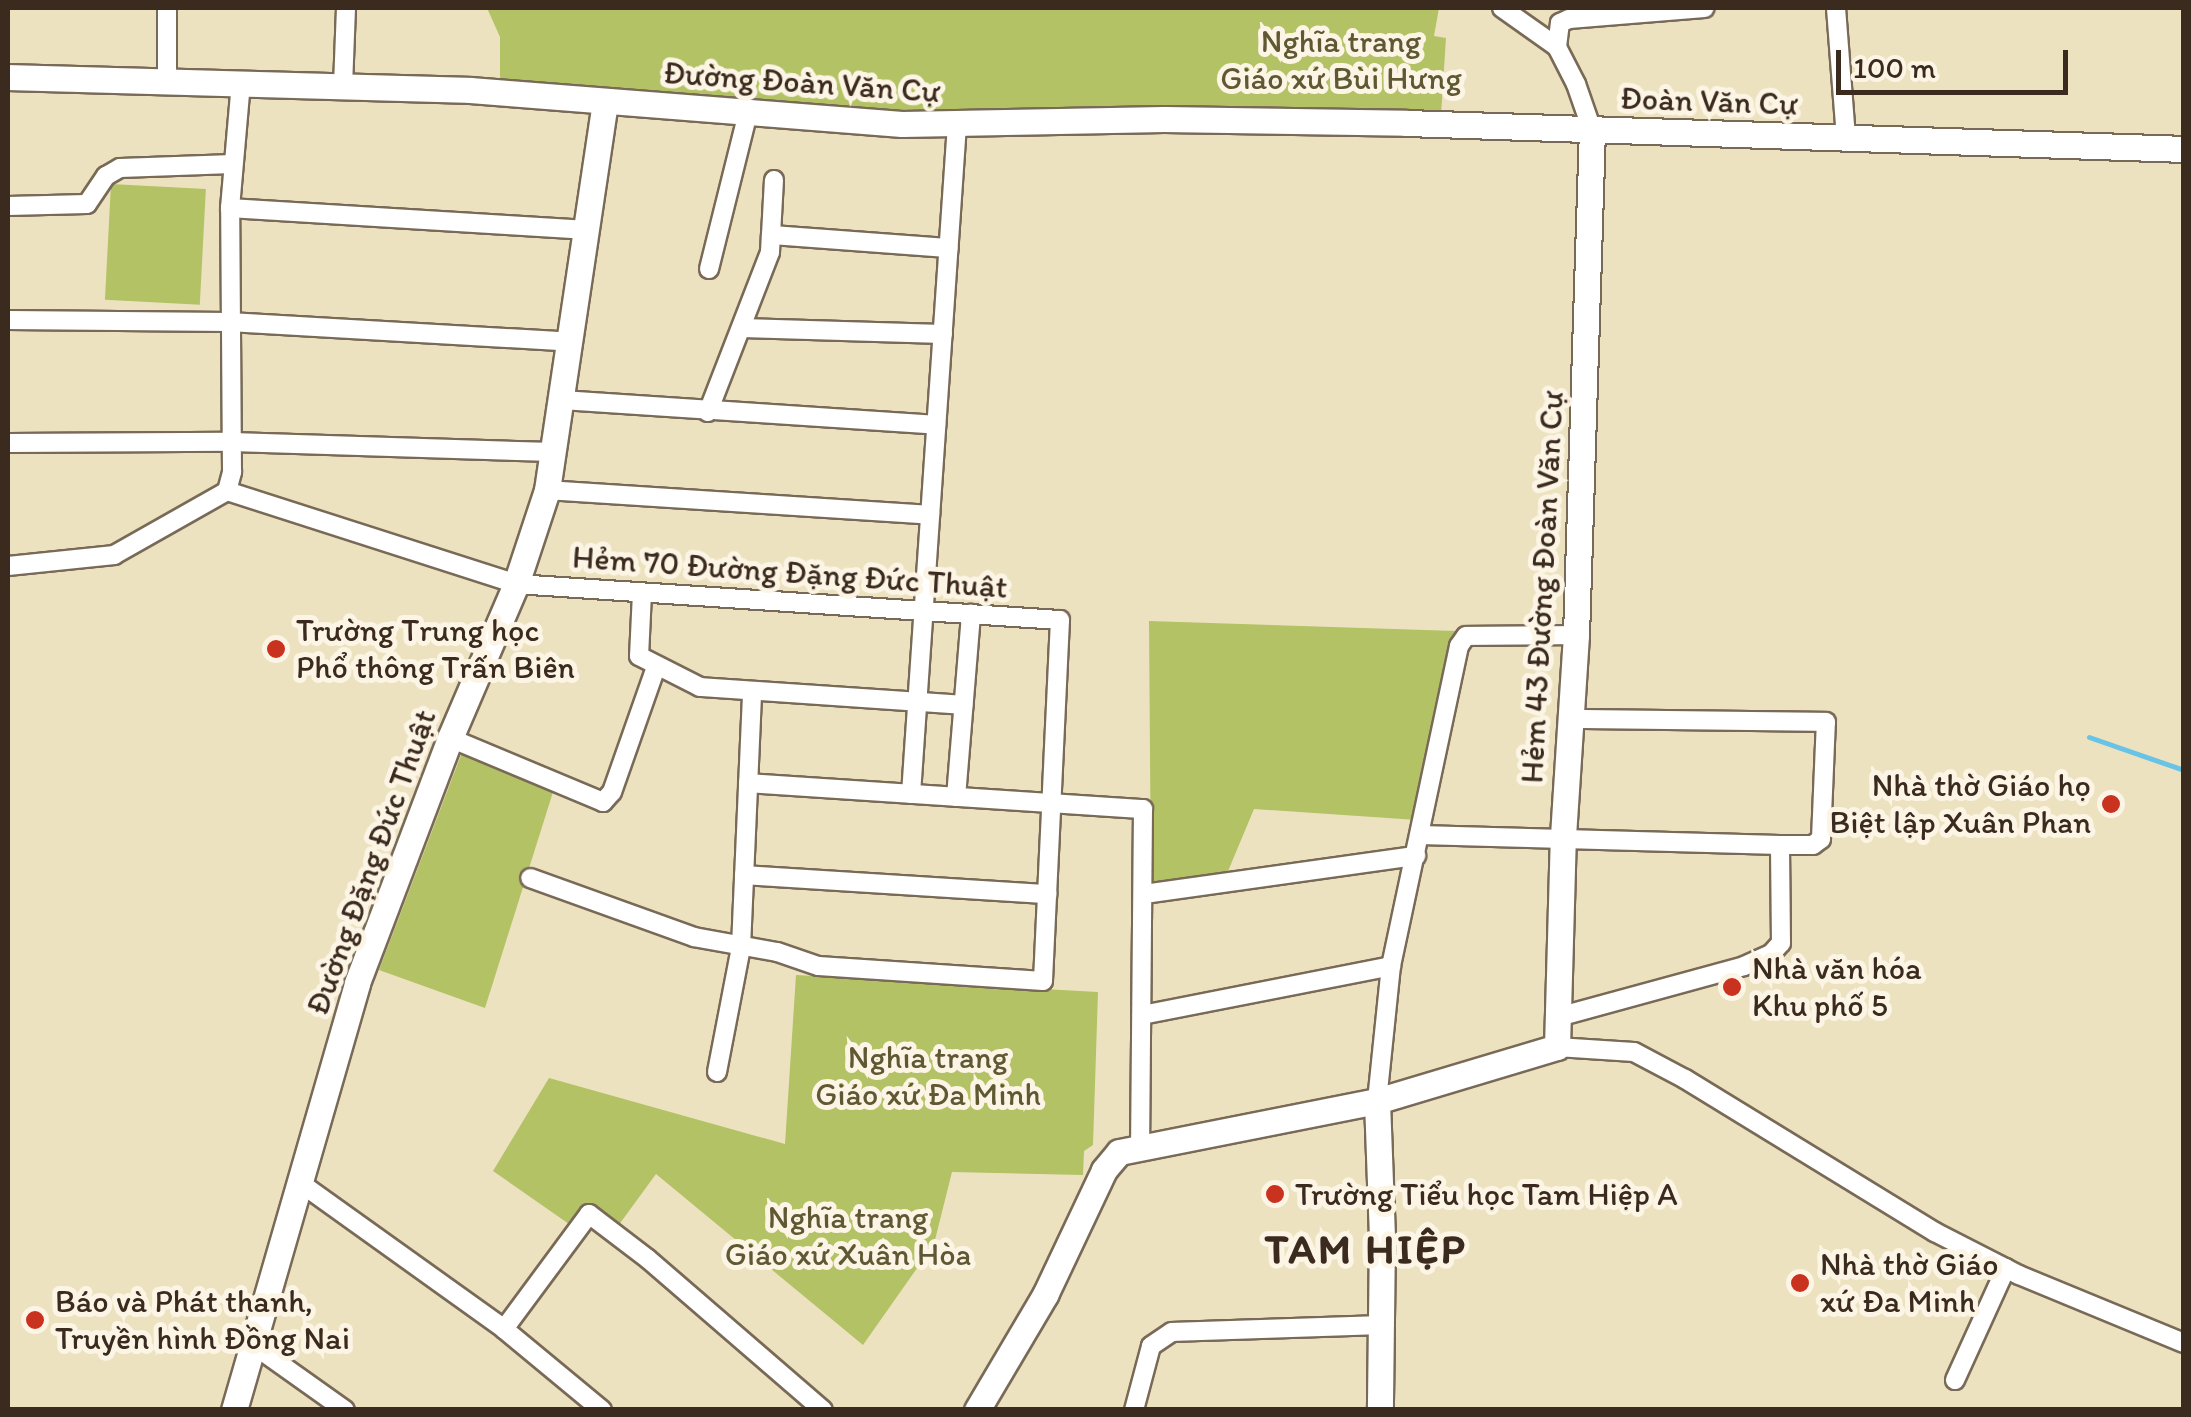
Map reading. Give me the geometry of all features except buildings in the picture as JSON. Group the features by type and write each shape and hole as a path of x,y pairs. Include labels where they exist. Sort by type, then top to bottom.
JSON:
{"street":[{"path":"166,8 167,81"},
{"path":"343,86 346,8"},
{"path":"1502,8 1557,47 1576,84 1592,130"},
{"path":"1557,47 1563,21 1705,8"},
{"path":"1836,8 1846,138"},
{"name":"Đường Đoàn Văn Cự","path":"8,77 343,86 957,124 1164,119 1592,130"},
{"path":"8,566 114,556 227,492 232,472 230,208 240,82"},
{"name":"Đường Đặng Đức Thuật","path":"234,1410 357,983 450,738 516,584 547,490 605,102"},
{"path":"709,269 750,109"},
{"path":"911,794 957,124"},
{"name":"Đoàn Văn Cự","path":"1592,130 2184,149"},
{"name":"Hẻm 43 Đường Đoàn Văn Cự","path":"1556,1047 1562,836 1576,635 1592,130"},
{"path":"8,206 87,204 106,176 120,168 233,164"},
{"path":"708,412 770,252 774,180"},
{"path":"230,208 586,230"},
{"path":"771,235 948,248"},
{"path":"8,320 229,322 572,342"},
{"path":"742,328 942,334"},
{"path":"562,400 936,426"},
{"path":"8,443 232,442 554,452"},
{"path":"547,490 930,515"},
{"name":"Hẻm 70 Đường Đặng Đức Thuật","path":"227,492 516,584 1060,620 1052,803"},
{"path":"642,593 640,656 709,690 963,705"},
{"path":"956,797 972,614"},
{"path":"1380,1410 1377,1101 1391,966 1461,642 1466,636 1500,633 1576,635"},
{"path":"450,738 604,802 612,792 656,667"},
{"path":"717,1072 741,947 752,694"},
{"path":"1420,835 1818,843 1823,832 1826,722 1571,718"},
{"path":"748,783 1143,810 1140,1147"},
{"path":"530,878 645,922 834,968 1043,981 1052,803"},
{"path":"1558,1017 1744,966 1771,954 1781,943 1780,845"},
{"path":"1144,894 1416,856"},
{"path":"744,875 1048,894"},
{"path":"1142,1015 1391,966"},
{"path":"977,1410 1045,1294 1104,1170 1119,1152 1377,1101 1556,1047 1634,1052 1685,1078 1934,1232 2006,1268 2184,1343"},
{"path":"299,1182 504,1330 602,1410"},
{"path":"504,1330 588,1214 648,1259 823,1410"},
{"path":"1955,1380 2006,1268"},
{"path":"1134,1410 1151,1346 1172,1332 1381,1325"},
{"path":"252,1344 345,1410"}],"green space":[{"name":"Nghĩa trang Giáo xứ Bùi Hưng","path":"487,8 1439,8 1434,36 1446,38 1441,115 902,115 500,84 500,37"},
{"path":"111,184 206,189 200,305 105,300"},
{"path":"1149,621 1456,631 1417,820 1254,809 1226,876 1151,887"},
{"path":"463,750 553,792 485,1008 379,970"},
{"path":"796,975 1098,992 1093,1145 1084,1151 1083,1175 952,1172 934,1244 863,1345 656,1174 618,1226 587,1204 569,1224 493,1171 549,1078 785,1144"}],"waterway":[{"path":"2089,737 2184,770"}],"place":[{"name":"Trường Trung học Phổ thông Trấn Biên","path":"276,649"},
{"name":"Nhà thờ Giáo họ Biệt lập Xuân Phan","path":"2111,804"},
{"name":"Nhà văn hóa Khu phố 5","path":"1732,987"},
{"name":"Trường Tiểu học Tam Hiệp A","path":"1275,1194"},
{"name":"Nhà thờ Giáo xứ Đa Minh","path":"1800,1283"},
{"name":"Báo và Phát thanh, Truyền hình Đồng Nai","path":"35,1320"}],"district":[{"name":"TAM HIỆP","path":"1366,1249"}],"park label":[{"name":"Nghĩa trang Giáo xứ Đa Minh","path":"928,1076"},
{"name":"Nghĩa trang Giáo xứ Xuân Hòa","path":"848,1236"}]}
